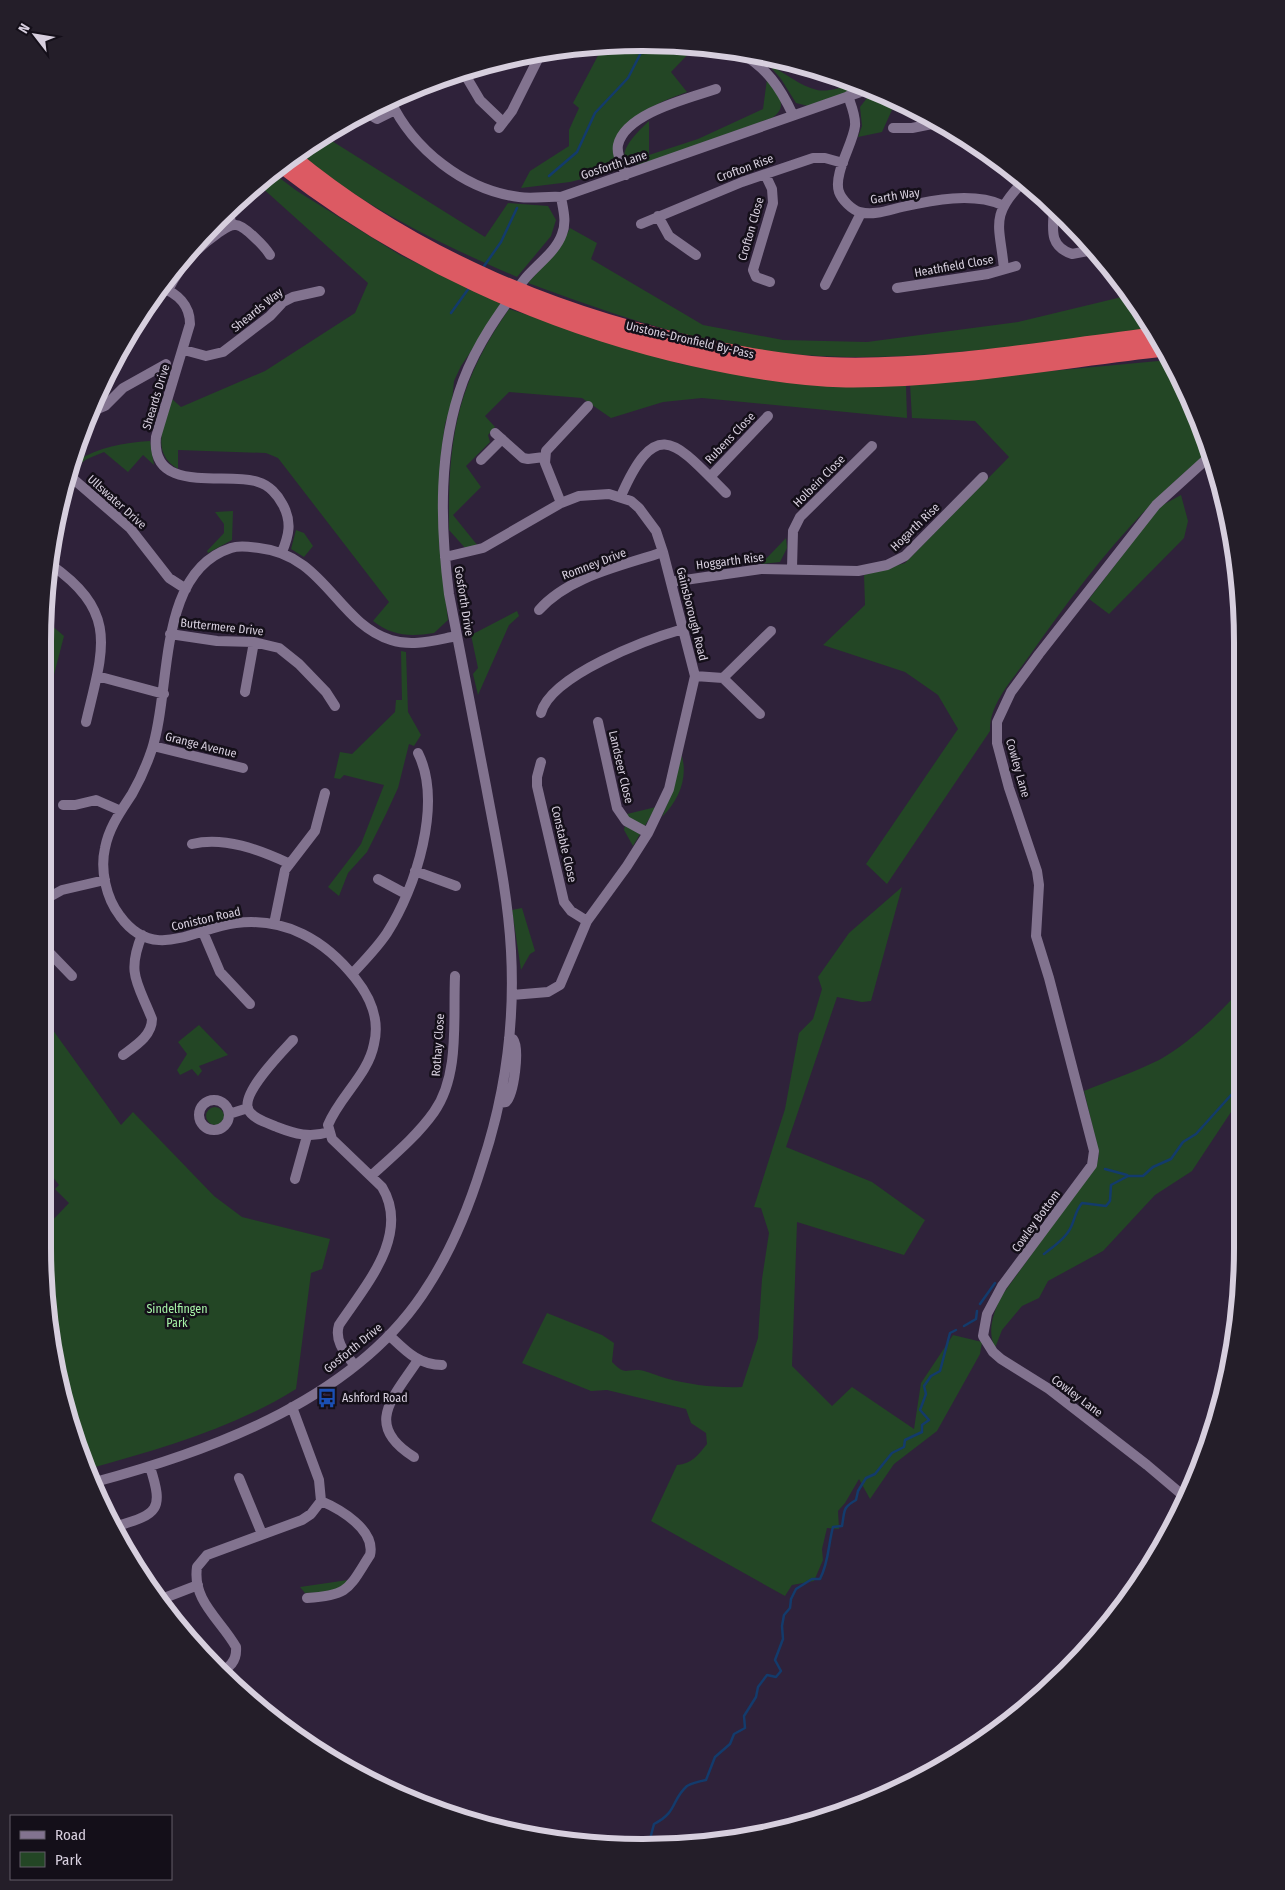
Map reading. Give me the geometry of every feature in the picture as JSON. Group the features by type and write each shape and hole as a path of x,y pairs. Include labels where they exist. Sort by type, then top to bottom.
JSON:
{"highway":[{"name":"Unstone-Dronfield By-Pass","path":"299,162 380,226 462,280 558,311 672,340 805,363 902,364 949,361 1148,336"},
{"name":"Unstone-Dronfield By-Pass","path":"287,170 330,202 380,226"},
{"name":"Unstone-Dronfield By-Pass","path":"558,311 612,337 740,369 845,380 954,375 1156,350"}],"street":[{"path":"467,78 480,100 501,125 519,97 536,61"},
{"path":"760,63 782,91 793,115"},
{"path":"626,175 619,157 618,145 625,134 640,119 658,108 716,90"},
{"name":"Gosforth Lane","path":"393,106 418,143 460,175 511,195 561,197 859,92"},
{"name":"Garth Way","path":"848,96 855,124 838,184 839,191 848,204 861,213 880,212 906,206 973,197 988,199 1002,205"},
{"path":"373,116 377,119 395,110"},
{"path":"893,128 912,128 928,125"},
{"name":"Crofton Rise","path":"641,224 765,174 813,158 825,158 843,163"},
{"name":"Crofton Close","path":"765,174 772,189 773,203 752,270 756,277 770,282"},
{"path":"1004,270 998,222 1002,205 1018,186"},
{"name":"Gosforth Drive","path":"99,1481 150,1467 224,1442 292,1406 354,1366 389,1335 428,1288 453,1240 474,1190 499,1103 509,1038 512,995 506,899 444,557 443,500 446,458 451,422 463,381 474,356 497,318 524,280 562,236 564,218 561,197"},
{"path":"825,285 861,213"},
{"path":"658,216 669,236 696,255"},
{"path":"1053,217 1051,233 1057,244 1072,254 1086,251"},
{"path":"230,219 232,225"},
{"path":"211,238 232,225 239,226 257,240 270,255"},
{"name":"Heathfield Close","path":"897,288 1004,270 1016,266"},
{"name":"Sheards Drive","path":"168,291 183,302 190,315 184,350 156,437 160,459 172,471 186,477 252,480 271,489 281,500 289,521 290,528 282,552"},
{"name":"Sheards Way","path":"184,350 206,356 222,352 270,316 284,302 293,297 320,291"},
{"path":"100,408 105,406 123,388 166,364"},
{"path":"561,503 544,458 550,445 588,406"},
{"name":"Rubens Close","path":"710,476 768,416"},
{"path":"481,460 498,436 523,458 528,460 544,458"},
{"name":"Rubens Close","path":"621,496 640,457 646,451 660,444 678,447 726,493"},
{"name":"Holbein Close","path":"792,568 793,531 800,517 872,446"},
{"name":"Cowley Lane","path":"1094,1151 1049,978 1036,936 1039,885 1037,870 1009,788 997,743 997,722 1012,692 1038,654 1150,513 1178,483 1205,460"},
{"name":"Hogarth Rise","path":"792,568 858,571 899,560 983,477"},
{"name":"Ullswater Drive","path":"74,479 130,528 169,578 186,589"},
{"path":"444,557 483,548 561,503 587,494 621,496"},
{"name":"Gainsborough Road","path":"512,995 548,992 560,985 587,921 627,866 648,832 669,789 694,676 663,552 648,519 639,508 621,496"},
{"name":"Coniston Road","path":"329,1132 332,1116 372,1055 376,1035 374,1012 370,1000 352,974 308,935 274,924 235,923 172,940 158,940 142,935 125,923 118,914 105,880 104,849 108,835 140,779 153,746 164,694 170,634 186,589 204,565 231,548 248,546 282,552 300,561 362,623 384,637 404,643 421,643 457,636"},
{"name":"Romney Drive","path":"539,610 548,599 575,583 663,552"},
{"name":"Hoggarth Rise","path":"671,582 732,572 792,568"},
{"path":"56,569 80,588 100,622 102,645 86,722"},
{"path":"541,713 545,703 560,689 593,666 630,647 684,630"},
{"path":"723,678 770,632"},
{"name":"Buttermere Drive","path":"170,634 217,641 254,642 279,648 289,655 326,692 335,706"},
{"path":"245,692 254,642"},
{"path":"97,676 164,694"},
{"path":"694,676 723,678 760,714"},
{"name":"Landseer Close","path":"598,722 617,808 626,821 648,832"},
{"name":"Grange Avenue","path":"153,746 243,768"},
{"path":"352,974 387,933 415,871 426,828 428,805 425,768 418,753"},
{"name":"Constable Close","path":"541,762 537,786 564,902 571,911 587,921"},
{"path":"274,924 282,878 288,864 315,832 325,792"},
{"path":"64,804 75,805 96,800 121,811"},
{"path":"192,844 213,841 229,843 262,852 288,864"},
{"path":"415,871 456,886"},
{"path":"378,879 406,894"},
{"path":"51,896 62,890 105,880"},
{"path":"203,932 220,972 250,1004"},
{"path":"123,1055 141,1041 152,1026 152,1019 133,969 134,955 142,935"},
{"path":"51,954 72,976"},
{"name":"Rothay Close","path":"372,1176 411,1138 434,1112 444,1095 450,1069 454,976"},
{"path":"294,1040 254,1088 248,1108 255,1116 266,1123 307,1136 329,1132 332,1139 372,1176 387,1196 392,1226 388,1246 380,1263 336,1332 341,1346 354,1366"},
{"path":"229,1114 248,1108"},
{"path":"295,1179 307,1136"},
{"name":"Cowley Bottom","path":"993,1302 1002,1286 1092,1165 1094,1151"},
{"name":"Cowley Lane","path":"993,1302 987,1314 983,1336 992,1352 1049,1389 1148,1465 1180,1493"},
{"path":"389,1335 418,1360 432,1365 442,1365"},
{"path":"414,1457 390,1437 386,1417 392,1401 418,1360"},
{"path":"227,1668 234,1661 236,1647 207,1609 198,1585 197,1567 207,1556 302,1520 311,1514 321,1500 319,1480 292,1406"},
{"path":"120,1525 145,1517 155,1508 157,1494 150,1467"},
{"path":"239,1478 262,1534"},
{"path":"307,1598 332,1596 345,1589 372,1550 367,1534 342,1512 321,1500"},
{"path":"166,1597 198,1585"}],"green space":[{"path":"642,51 689,54 671,72 687,92 652,107 628,124 623,135 619,167 614,171 570,182 521,188 530,171 569,146 569,130 579,108 573,103 599,53"},
{"path":"769,65 798,82 817,90 845,88 854,91 808,106 796,103 781,79"},
{"path":"767,79 778,94 781,104 780,109 772,118 640,165 630,163 625,159 627,146 649,121 649,155 698,139 763,109"},
{"path":"871,97 893,107 882,132 858,137 862,126 860,107 867,98"},
{"path":"331,140 485,237 508,203 548,206 556,220 551,236 517,277 403,223 348,190 305,157"},
{"path":"278,177 297,191 400,255 503,304 461,366 454,381 452,402 445,424 440,462 439,543 448,620 434,633 402,634 387,630 373,621 389,602 278,458 266,453 178,450 178,469 169,462 162,446 163,428 172,399 181,407 265,371 355,313 368,283 264,189"},
{"path":"570,228 597,243 591,259 703,325 783,340 867,342 1018,322 1122,297 1144,330 979,350 892,357 805,355 769,351 699,338 664,329 528,283 561,246"},
{"path":"509,309 681,364 750,377 906,386 907,418 702,398 663,402 611,418 582,398 509,392 485,416 495,427 488,435 490,442 466,466 481,487 453,515 478,546 466,549 449,530 450,468 454,440 466,388 491,337"},
{"path":"1162,361 1189,416 1204,457 1158,497 1134,522 1070,600 1004,691 994,711 990,731 887,884 866,864 958,729 938,695 905,672 823,645 865,605 864,575 905,563 1009,457 975,421 912,418 910,384"},
{"path":"150,441 154,465 143,455 128,472 104,452 79,465 81,459 94,452 130,443"},
{"path":"1181,495 1188,521 1184,538 1109,614 1089,599 1159,507"},
{"path":"233,511 232,540 208,553 207,551 224,533 224,524 215,512"},
{"path":"296,530 304,533 313,546 304,557 291,549"},
{"path":"786,538 787,548 780,562 761,564"},
{"path":"517,611 519,616 509,625 478,695 473,674 478,668 471,635"},
{"path":"52,626 64,636 51,686"},
{"path":"401,651 406,652 408,712 421,735 414,746 409,744 398,788 367,852 348,873 339,896 328,887 361,844 384,785 344,775 340,779 334,778 340,752 352,754 395,712 396,700 402,700"},
{"path":"681,753 684,771 681,788 678,796 662,817 670,797"},
{"path":"656,807 633,846 624,830 627,814"},
{"path":"902,887 871,1001 862,1002 837,997 786,1147 872,1182 925,1220 904,1255 797,1222 792,1366 832,1406 852,1387 914,1429 921,1383 953,1335 982,1342 980,1354 937,1431 894,1464 870,1499 859,1479 838,1511 839,1529 827,1528 822,1549 823,1560 814,1581 792,1585 785,1596 651,1521 677,1465 691,1461 707,1444 706,1433 691,1423 686,1409 607,1390 591,1391 522,1363 547,1313 602,1335 614,1343 612,1362 623,1370 642,1371 694,1384 742,1387 758,1338 762,1279 769,1233 761,1208 754,1207 785,1109 799,1033 813,1019 822,989 818,977 849,933"},
{"path":"522,908 535,951 530,954 521,970 512,910"},
{"path":"1234,996 1234,1109 1192,1171 1155,1195 1103,1251 1048,1281 1039,1298 1022,1306 1002,1330 995,1348 991,1329 1000,1298 1097,1164 1099,1153 1084,1091 1170,1054 1204,1027"},
{"path":"199,1025 228,1055 199,1066 202,1071 198,1076 192,1069 180,1075 177,1070 187,1054 178,1042"},
{"name":"Sindelfingen Park","path":"51,1027 121,1125 133,1112 214,1196 242,1217 330,1239 322,1269 311,1273 296,1389 247,1416 221,1427 142,1454 94,1467 71,1401 56,1326 58,1325 56,1320 53,1286 51,1222 69,1203 55,1189 59,1185 51,1175"},
{"path":"211,1107 219,1107 224,1112 222,1123 211,1125 206,1120 206,1112"},
{"path":"348,1580 340,1588 329,1591 305,1593 300,1587"}],"waterway":[{"path":"549,176 577,152 595,113 628,78 642,51"},
{"path":"482,269 501,242 517,208"},
{"path":"451,313 469,288"},
{"path":"1044,1254 1068,1233 1082,1203 1106,1206 1110,1201 1111,1185 1128,1176 1143,1176 1153,1167 1171,1159 1183,1142 1196,1134 1232,1094"},
{"path":"1105,1169 1127,1175"},
{"path":"980,1304 995,1283"},
{"path":"964,1326 976,1319 977,1311"},
{"path":"650,1839 654,1824 667,1815 682,1791 687,1786 706,1780 715,1757 730,1744 734,1734 745,1728 744,1716 756,1697 758,1687 767,1675 776,1677 781,1671 775,1660 783,1639 782,1626 784,1615 790,1608 791,1599 796,1589 812,1579 820,1579 827,1560 833,1527 842,1526 845,1510 848,1505 856,1500 858,1491 866,1478 875,1474 892,1453 904,1447 905,1440 922,1432 922,1425 929,1420 920,1410 926,1394 924,1386 931,1376 940,1371 950,1333 956,1330"}],"place":[{"name":"Ashford Road","path":"327,1398"}]}
